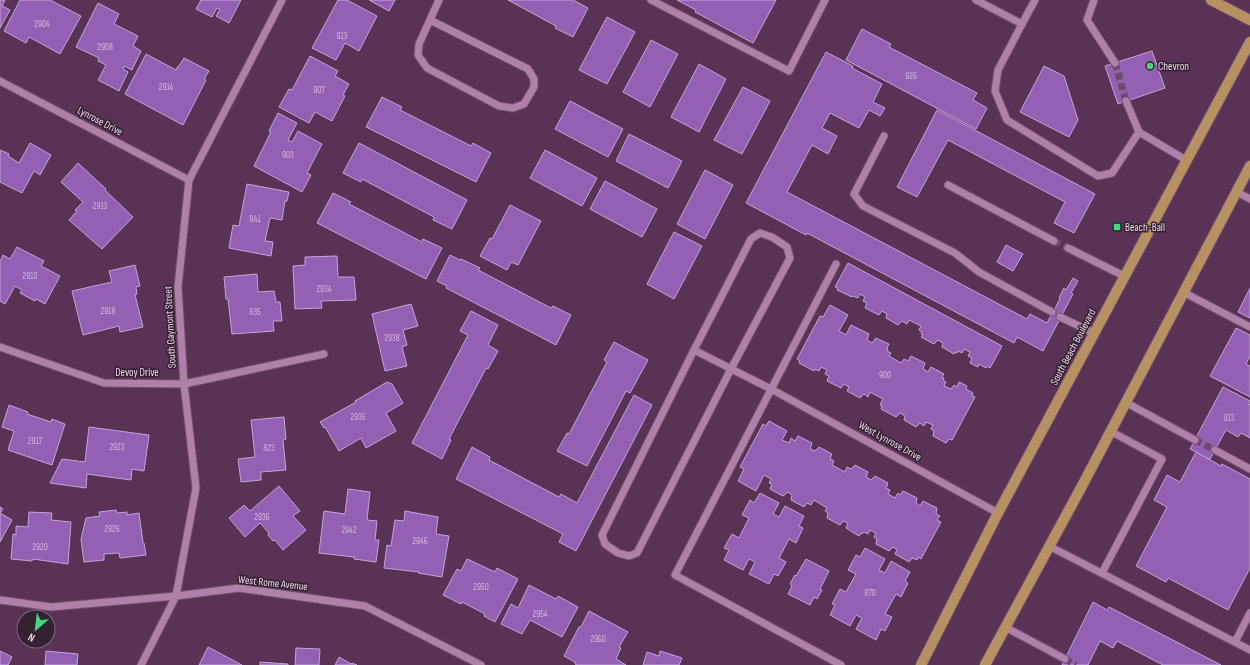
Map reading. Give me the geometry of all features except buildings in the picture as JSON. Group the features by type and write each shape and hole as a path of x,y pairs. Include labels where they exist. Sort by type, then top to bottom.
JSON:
{"main road":[{"path":"1211,0 1250,20"},
{"name":"South Beach Boulevard","path":"920,665 998,513 1250,42"},
{"path":"985,665 1250,166"}],"street":[{"name":"South Gaymont Street","path":"141,665 176,596 196,488 184,384 178,287 189,180 282,0"},
{"path":"430,20 528,69 534,79 534,87 524,104 513,108 499,106 427,68 418,56 418,44 439,0"},
{"path":"651,0 789,71 825,0"},
{"path":"976,0 1022,24"},
{"path":"1035,0 998,70 995,91 1007,120 1098,176 1112,173 1138,132"},
{"path":"1094,0 1087,20 1115,63"},
{"name":"Lynrose Drive","path":"0,81 189,180"},
{"path":"1126,101 1138,132 1186,160"},
{"path":"884,136 854,194 863,206 955,253 979,272 1052,312"},
{"path":"948,185 1054,241"},
{"path":"1237,192 1250,199"},
{"path":"760,233 772,237 787,247 790,258 731,369 637,553 630,556 618,553 604,544 602,535 694,350 751,239 760,233"},
{"path":"1068,248 1124,276"},
{"path":"836,264 675,575 841,665"},
{"path":"1183,292 1250,327"},
{"path":"1060,316 1094,333"},
{"name":"Devoy Drive","path":"0,347 104,383 184,384 324,354"},
{"name":"West Lynrose Drive","path":"694,350 771,389 998,513"},
{"path":"1126,402 1195,440"},
{"path":"1102,573 1162,459 1110,431"},
{"path":"1215,450 1250,468"},
{"path":"1049,546 1250,650"},
{"name":"West Rome Avenue","path":"0,600 51,607 176,596 239,588 365,606 481,665"},
{"path":"1235,642 1250,613"},
{"path":"1006,627 1065,659"}],"tunnel":[{"path":"1115,63 1126,101"},
{"path":"1054,241 1068,248"},
{"path":"1195,440 1215,450"},
{"path":"1065,659 1076,665"}],"place":[{"name":"Chevron","path":"1150,66"},
{"name":"Beach-Ball","path":"1117,227"}]}
